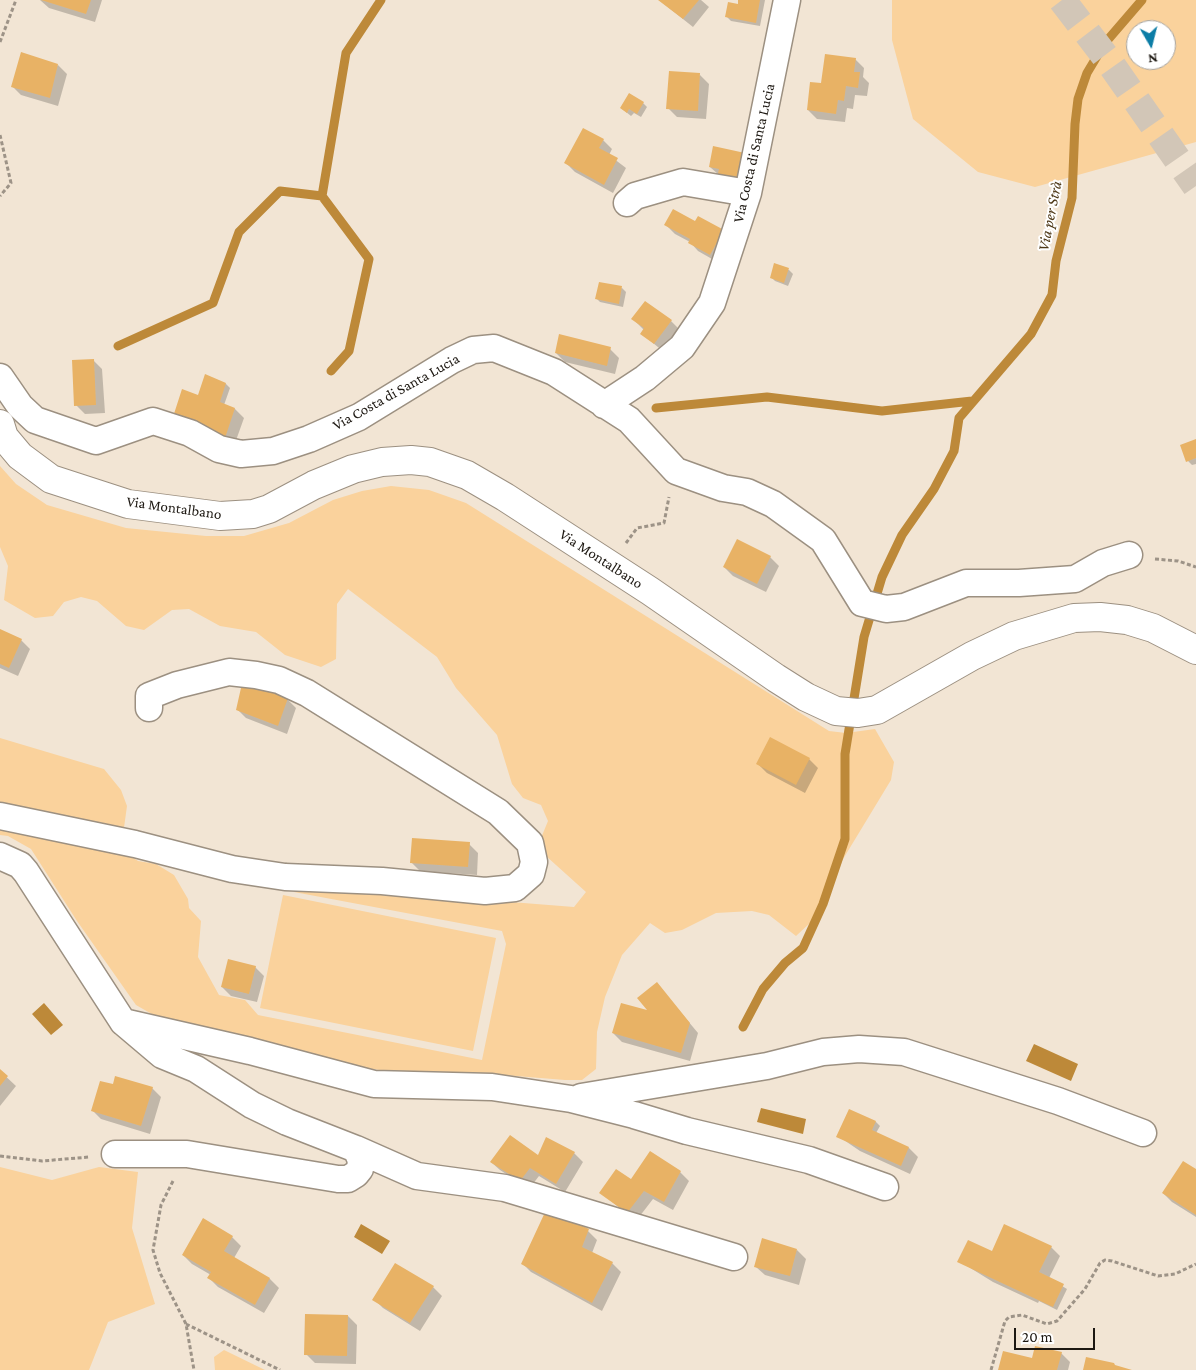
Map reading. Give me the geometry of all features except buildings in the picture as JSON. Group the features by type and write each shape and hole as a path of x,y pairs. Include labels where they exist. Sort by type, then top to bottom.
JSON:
{"street":[{"name":"Via Costa di Santa Lucia","path":"604,405 645,378 682,346 712,303 748,193 787,0"},
{"path":"627,203 635,196 683,182 699,183 748,193"},
{"name":"Via Costa di Santa Lucia","path":"0,377 20,406 35,420 96,441 153,421 190,433 219,448 241,454 273,451 351,420 473,350 494,348 554,372 629,420 676,470 723,488 747,492 773,504 822,540 862,603 886,609 904,607 966,583 1019,583 1075,579 1104,563 1129,556"},
{"name":"Via Montalbano","path":"0,424 4,437 20,456 51,479 128,504 220,516 253,514 269,509 314,485 353,469 382,462 412,460 430,462 467,475 505,497 581,545 776,678 806,697 836,711 858,713 877,710 972,656 1014,636 1074,618 1100,617 1127,620 1161,631 1196,650"},
{"path":"0,816 135,844 232,870 285,877 382,881 485,891 515,888 531,874 534,862 530,843 498,812 307,693 279,680 229,672 177,685 149,696 149,708"},
{"path":"0,856 20,865 26,872 123,1022 162,1055 196,1069 252,1105 287,1122 356,1149 417,1176 505,1188 734,1257"},
{"path":"123,1022 250,1051 374,1084 492,1087 571,1099 634,1114 686,1131 809,1160 885,1187"},
{"path":"571,1099 757,1068 823,1052 859,1049 904,1052 1058,1100 1143,1133"},
{"path":"115,1154 187,1154 338,1179 353,1176 360,1169 361,1160 356,1149"}],"path":[{"path":"0,42 16,0"},
{"path":"0,135 11,183 0,196"},
{"path":"581,545 619,546 630,539 637,528 664,523 676,470"},
{"path":"1129,556 1178,561 1196,567"},
{"path":"0,1156 42,1161 115,1154"},
{"path":"187,1154 161,1205 152,1250 160,1273 186,1324 194,1370"},
{"path":"991,1370 1005,1322 1009,1317 1022,1315 1047,1324 1057,1322 1085,1289 1100,1263 1105,1260 1158,1276 1175,1274 1196,1264"},
{"path":"186,1324 280,1370"}],"shaded area":[{"path":"892,0 1196,0 1196,142 1035,187 978,172 913,119 892,40"},
{"path":"0,466 16,484 47,505 126,528 206,536 244,536 289,523 333,500 362,491 391,486 429,490 466,503 829,731 846,733 875,729 894,762 891,780 834,874 825,909 796,936 769,915 752,911 716,913 682,930 665,933 650,923 622,955 605,997 597,1032 596,1069 582,1080 479,1073 401,1073 351,1066 157,1017 136,1005 77,921 31,849 8,836 0,835 0,738 104,769 121,790 127,806 122,842 123,851 138,861 156,864 174,875 188,899 189,908 201,921 198,957 219,995 245,1000 258,1015 482,1060 506,944 502,931 294,892 296,885 574,907 586,892 546,856 541,838 548,821 541,805 523,798 512,784 497,735 456,688 437,657 348,589 337,604 336,659 321,667 285,655 256,632 220,626 189,609 172,610 144,630 126,626 97,601 81,597 64,602 53,616 35,618 4,600 8,566 0,547"},
{"path":"283,895 496,938 473,1051 260,1008"},
{"path":"44,1003 63,1025 51,1035 32,1014"},
{"path":"1034,1044 1078,1064 1071,1081 1026,1061"},
{"path":"761,1108 806,1119 803,1134 757,1122"},
{"path":"0,1167 52,1180 99,1167 138,1172 132,1228 155,1304 108,1322 89,1370 0,1370"},
{"path":"361,1224 390,1241 382,1254 354,1237"},
{"path":"224,1350 265,1370 215,1370 214,1357"}],"waterway":[{"path":"331,371 349,351 369,259 322,196 346,53 381,0"},
{"name":"Via per Strà","path":"743,1027 763,989 785,963 803,948 823,904 845,839 845,754 864,637 882,577 902,535 934,489 954,451 959,418 1031,334 1052,295 1056,261 1072,198 1078,99 1087,73 1105,43 1142,0"},
{"path":"118,346 213,303 239,232 280,191 322,196"},
{"path":"656,408 767,397 882,411 972,401"}],"tunnel":[{"path":"1062,0 1108,60 1196,186"}]}
